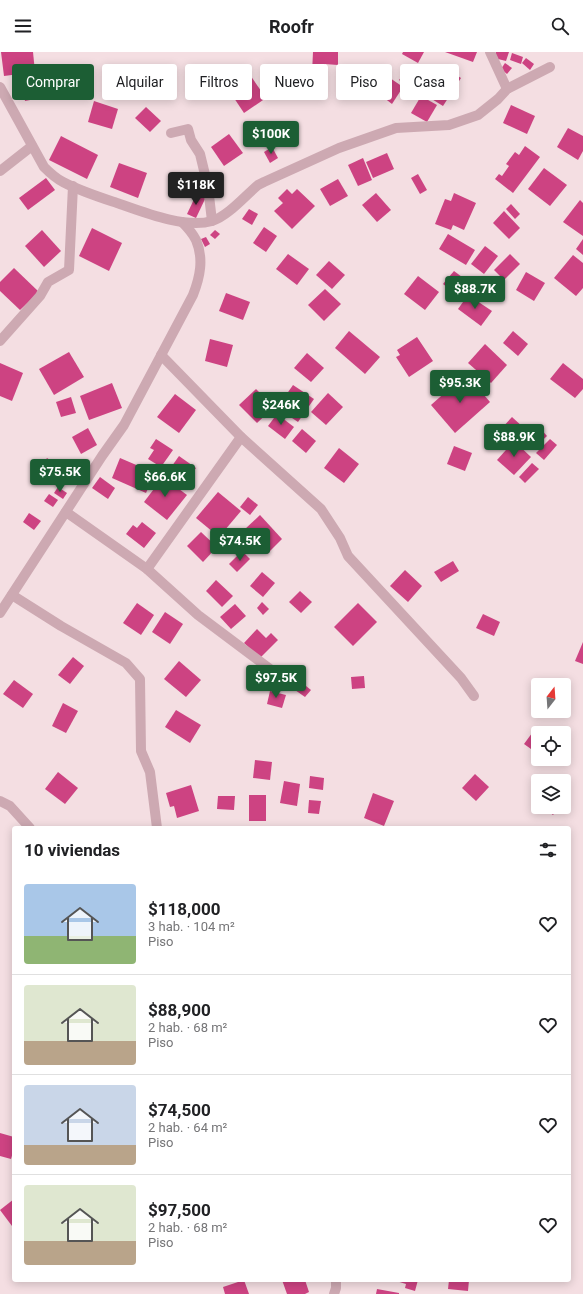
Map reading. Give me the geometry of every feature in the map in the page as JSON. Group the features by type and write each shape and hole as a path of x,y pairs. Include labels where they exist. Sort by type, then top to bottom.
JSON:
{"street":[{"path":"490,52 507,89"},
{"path":"0,87 44,166 52,175 62,182 154,216 182,222 204,222 212,221 222,216 258,185 332,151 396,128 449,125 478,115 507,89 550,67"},
{"path":"172,133 188,129 191,140 200,154 208,187 212,221"},
{"path":"0,171 32,146"},
{"path":"0,341 40,296 48,282 69,270 73,186"},
{"path":"0,613 124,425 193,295 199,280 201,269 200,256 196,239 182,222"},
{"path":"161,355 241,437 321,509 340,538 348,556 461,678 474,696"},
{"path":"147,569 241,437"},
{"path":"66,512 147,569 198,615 270,669"},
{"path":"12,595 61,626 126,663 140,679 142,751 150,772 157,826"},
{"path":"0,801 10,806 28,826"},
{"path":"334,1294 336,1282"}],"building":[{"path":"1,52 33,52 34,64 12,64 12,75 4,76"},
{"path":"313,52 338,52 338,64 312,64"},
{"path":"403,52 424,52 418,63 402,54"},
{"path":"445,52 477,52 473,62"},
{"path":"496,52 509,52 506,61 494,58"},
{"path":"512,53 523,57 521,64 510,60"},
{"path":"526,58 534,64 530,70 522,63"},
{"path":"505,63 512,68 507,74 501,69"},
{"path":"252,78 260,89 260,100 263,100 244,113 235,100 252,100"},
{"path":"392,79 400,85 400,92 392,104 387,100 392,100"},
{"path":"419,100 428,100 437,105 427,122 411,113"},
{"path":"433,100 447,100 443,106"},
{"path":"94,101 118,109 112,129 88,122"},
{"path":"511,105 535,116 527,134 503,123"},
{"path":"146,107 161,121 150,132 135,118"},
{"path":"568,128 583,136 583,151 578,160 557,147"},
{"path":"229,134 243,153 224,166 211,147"},
{"path":"61,136 98,155 87,179 49,160"},
{"path":"525,146 540,157 513,193 495,179 499,174 502,176 509,166 506,164 515,152 519,155"},
{"path":"272,147 278,158 270,163 264,152"},
{"path":"387,153 394,169 373,178 366,162"},
{"path":"363,158 372,180 358,186 348,165"},
{"path":"119,163 147,173 138,198 110,187"},
{"path":"544,168 567,185 550,206 528,189"},
{"path":"418,174 427,190 420,194 411,178"},
{"path":"46,178 55,190 28,210 19,198"},
{"path":"338,179 348,196 330,206 320,189"},
{"path":"287,189 292,194 297,189 315,206 292,229 274,211 283,203 278,198"},
{"path":"197,193 206,197 196,218 187,214"},
{"path":"376,193 391,210 377,222 362,205"},
{"path":"454,193 476,203 464,230 453,225 451,230 435,224 445,199 451,201"},
{"path":"580,200 583,203 583,236 563,222"},
{"path":"511,204 520,214 515,219 506,209"},
{"path":"249,209 258,214 252,225 242,219"},
{"path":"504,211 520,228 509,239 493,223"},
{"path":"264,227 277,236 266,252 253,243"},
{"path":"92,228 122,243 109,271 79,256"},
{"path":"42,230 61,251 44,267 25,246"},
{"path":"215,230 220,234 215,239 210,235"},
{"path":"448,234 475,250 466,265 439,249"},
{"path":"206,237 210,244 205,247 201,239"},
{"path":"583,239 583,255 576,249"},
{"path":"485,246 498,256 484,274 471,264"},
{"path":"288,254 309,269 297,285 276,269"},
{"path":"510,254 520,264 504,280 494,270"},
{"path":"573,255 583,263 583,288 576,296 554,278"},
{"path":"329,261 345,275 332,289 316,275"},
{"path":"14,268 39,292 20,310 0,291 0,282"},
{"path":"454,271 462,277 451,290 443,284"},
{"path":"526,272 545,283 534,301 516,290"},
{"path":"418,276 439,292 425,310 404,294"},
{"path":"325,289 341,304 324,321 308,305"},
{"path":"226,293 250,302 243,320 219,311"},
{"path":"468,295 492,311 481,326 458,309"},
{"path":"349,331 380,357 365,374 335,348"},
{"path":"513,331 528,344 518,356 503,343"},
{"path":"417,337 433,361 409,377 396,357 400,355 397,350"},
{"path":"210,339 233,345 227,367 205,361"},
{"path":"485,344 507,365 491,383 468,363"},
{"path":"69,352 84,377 54,395 39,369"},
{"path":"307,353 324,368 311,382 294,368"},
{"path":"0,363 23,373 12,401 0,396"},
{"path":"563,363 583,379 583,389 575,398 550,379"},
{"path":"466,374 490,402 455,433 431,405"},
{"path":"112,383 122,408 89,420 80,396"},
{"path":"293,385 314,399 298,422 277,408"},
{"path":"256,389 274,407 257,423 239,405"},
{"path":"328,393 343,407 326,425 311,412"},
{"path":"175,394 196,410 179,433 157,417"},
{"path":"71,397 76,413 61,417 56,402"},
{"path":"277,414 294,427 285,439 268,426"},
{"path":"512,417 524,428 513,440 501,429"},
{"path":"539,427 547,436 532,450 523,441"},
{"path":"88,428 97,445 81,454 72,437"},
{"path":"302,429 316,441 306,453 292,441"},
{"path":"156,439 173,450 161,467 148,459 154,450 150,448"},
{"path":"550,439 557,445 544,460 536,453"},
{"path":"514,441 531,457 514,475 497,460"},
{"path":"454,446 472,453 465,471 447,464"},
{"path":"339,448 359,464 344,483 324,468"},
{"path":"179,456 196,468 183,485 167,473"},
{"path":"47,458 61,468 50,484 36,474"},
{"path":"120,458 155,473 146,493 112,478"},
{"path":"532,463 539,469 525,483 519,477"},
{"path":"100,477 115,488 108,499 92,488"},
{"path":"163,477 187,495 167,520 144,502"},
{"path":"58,487 67,493 63,499 54,493"},
{"path":"218,492 241,511 219,537 196,518"},
{"path":"49,494 58,500 53,507 44,501"},
{"path":"248,497 258,505 250,515 240,507"},
{"path":"29,513 41,521 34,530 23,522"},
{"path":"260,515 282,539 267,554 244,530"},
{"path":"142,522 156,533 144,548 126,534 133,525 137,528"},
{"path":"201,532 217,547 203,562 187,546"},
{"path":"242,551 250,559 237,572 229,564"},
{"path":"453,561 459,571 441,582 434,572"},
{"path":"405,570 422,586 408,602 390,586"},
{"path":"262,572 275,583 263,597 250,586"},
{"path":"216,580 233,596 222,607 206,591"},
{"path":"300,591 312,602 301,613 289,602"},
{"path":"262,602 269,609 263,615 257,608"},
{"path":"137,603 154,615 141,635 123,623"},
{"path":"358,603 377,622 353,646 334,627"},
{"path":"235,604 246,616 231,629 220,617"},
{"path":"165,612 183,624 170,644 152,632"},
{"path":"483,614 500,622 494,636 476,628"},
{"path":"257,629 266,638 271,633 278,640 260,658 244,643"},
{"path":"583,642 583,664 575,661"},
{"path":"73,657 84,666 70,684 58,675"},
{"path":"179,661 201,680 186,697 164,679"},
{"path":"364,676 365,688 352,689 351,677"},
{"path":"14,680 33,694 23,708 3,694"},
{"path":"301,682 311,690 305,697 295,690"},
{"path":"270,691 286,695 282,708 267,704"},
{"path":"63,703 78,711 66,733 52,726"},
{"path":"176,710 201,725 190,743 165,727"},
{"path":"531,734 531,749 524,744"},
{"path":"255,760 272,762 270,780 253,778"},
{"path":"58,772 78,788 65,804 45,789"},
{"path":"475,774 489,787 476,801 462,788"},
{"path":"310,776 324,778 323,790 309,788"},
{"path":"284,781 300,784 297,806 280,803"},
{"path":"191,785 199,811 177,818 174,806 170,807 166,793"},
{"path":"373,793 394,801 384,826 364,818"},
{"path":"249,795 266,795 266,821 249,821"},
{"path":"218,796 235,796 234,810 217,809"},
{"path":"309,800 321,801 319,814 308,813"},
{"path":"0,1133 12,1136 12,1156 11,1159 0,1156"},
{"path":"12,1201 12,1226 0,1210"},
{"path":"238,1282 245,1282 249,1294 225,1294 223,1287"},
{"path":"283,1282 306,1282 309,1292 305,1294 287,1294"},
{"path":"400,1282 417,1282 415,1291 405,1288 406,1284"},
{"path":"449,1282 469,1282 468,1291 448,1289"},
{"path":"377,1289 399,1293 399,1294 376,1294"}]}
